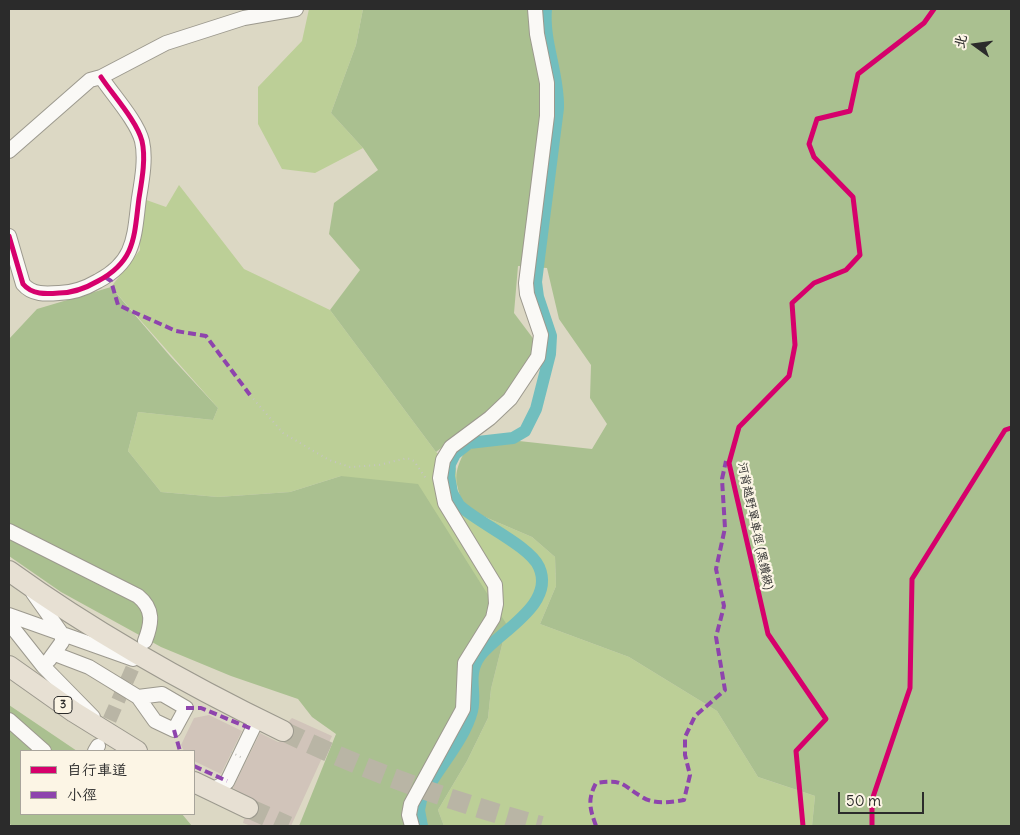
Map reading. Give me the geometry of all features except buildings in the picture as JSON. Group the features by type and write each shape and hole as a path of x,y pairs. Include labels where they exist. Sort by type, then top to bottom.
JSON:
{"highway":[{"path":"9,571 86,622 140,647 167,671 283,731"},
{"name":"3","path":"9,666 74,712 135,750"},
{"path":"202,786 248,808"}],"street":[{"path":"9,151 76,90 90,80 101,77 166,43 244,18 296,9"},
{"path":"412,826 409,815 411,804 462,708 465,663 493,618 496,604 494,585 456,525 445,503 440,484 442,460 451,447 490,418 510,399 534,364 541,346 541,335 527,294 526,283 547,116 546,83 537,34 535,9"},
{"path":"9,236 23,284 28,289 38,293 66,293 87,286 111,274 129,254 134,239 142,183 143,145 137,130 101,77"},
{"path":"9,531 138,596 146,603 151,618 140,647"},
{"path":"28,585 60,643 167,671"},
{"path":"9,615 60,643 89,667 138,697"},
{"path":"9,623 43,666 119,741"},
{"path":"43,666 60,643"},
{"path":"202,786 227,782 254,726 253,716"},
{"path":"9,720 43,750"}],"path":[{"path":"250,394 283,433 329,460 350,467 379,465 406,458 414,461 431,486 440,484"},
{"path":"231,752 244,759"}],"green space":[{"path":"309,9 363,9 356,45 331,113 363,148 315,173 282,169 258,124 258,87 302,41"},
{"path":"363,9 1011,9 1011,826 812,826 815,796 758,777 717,711 629,657 540,624 556,586 555,557 532,537 464,508 457,484 457,472 466,449 519,441 592,449 607,424 590,398 591,365 559,319 547,268 518,266 514,313 535,341 523,385 436,452 330,310 360,270 329,234 334,203 378,170 363,148 331,113 356,45"},
{"path":"179,185 244,269 330,310 436,452 456,468 457,488 464,508 532,537 555,557 556,586 540,624 629,657 717,711 758,777 815,796 812,826 444,826 438,810 467,761 488,718 491,689 507,625 341,476 290,492 218,497 161,492 128,451 138,412 213,420 218,408 111,287 140,250 138,197 166,207"},
{"path":"111,287 170,356 218,408 213,420 138,412 128,451 161,492 218,497 290,492 341,476 418,484 507,625 491,689 488,718 467,761 438,810 444,826 299,826 336,734 312,717 298,699 231,676 161,647 61,592 9,556 9,339 37,309"},
{"path":"9,705 76,750 20,750 20,815 183,815 192,826 12,826 9,823"}],"waterway":[{"path":"422,826 419,810 421,800 463,734 472,711 473,677 476,663 488,647 533,606 539,594 542,581 539,567 534,559 515,543 459,505 452,493 449,476 450,464 455,454 469,443 513,438 525,431 536,409 550,354 551,336 538,297 536,282 558,108 558,95 547,34 546,9"}],"tunnel":[{"path":"101,739 141,649"},
{"path":"283,731 314,746 410,784 475,807 541,826"},
{"path":"248,808 288,826"}],"marked path":[{"path":"105,277 111,281 118,305 176,331 206,336 250,395"},
{"path":"596,826 590,804 591,794 596,783 617,782 647,800 652,801 674,802 684,800 690,775 685,755 685,737 695,716 725,690 716,637 724,606 716,569 725,528 722,479 726,461"},
{"path":"186,708 201,708 252,729"},
{"path":"174,730 180,750"},
{"path":"195,766 227,781"}],"cycle path":[{"name":"河背越野單車徑 (黑鑽級)","path":"803,826 796,751 826,719 768,634 729,463 739,427 789,376 795,345 792,303 814,283 846,270 860,255 853,197 814,157 809,144 817,119 850,111 858,74 924,23 934,9"},
{"path":"9,236 23,284 27,288 40,293 64,293 84,288 110,273 120,265 126,256 134,236 144,155 142,141 135,125 101,77"},
{"path":"872,826 872,800 910,688 912,579 1005,430 1011,428"}]}
